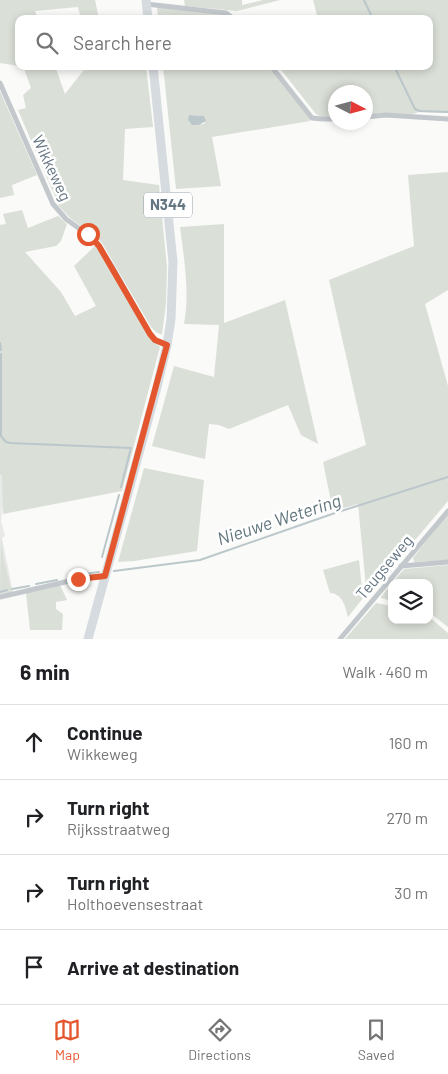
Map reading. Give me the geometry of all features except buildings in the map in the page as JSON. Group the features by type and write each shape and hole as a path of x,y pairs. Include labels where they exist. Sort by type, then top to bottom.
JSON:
{"main road":[{"path":"146,2 148,15"},
{"name":"N344","path":"88,639 167,345 171,319 173,262 153,70"}],"street":[{"path":"146,2 226,12 229,15"},
{"path":"274,70 312,118 328,120"},
{"name":"Wikkeweg","path":"0,83 53,204 66,219 95,240 150,334 155,340 167,345"},
{"path":"373,117 448,119"},
{"name":"Teugseweg","path":"340,639 448,511"},
{"path":"401,566 448,562"},
{"path":"0,597 78,579 105,576"}],"shaded area":[{"path":"0,0 95,0 98,15 80,15 78,7 35,11 36,15 15,15 15,65 0,63"},
{"path":"184,0 242,0 242,5 263,0 280,0 237,11 185,6"},
{"path":"313,0 448,0 448,113 373,114 373,85 328,85 328,116 321,117 316,114 281,70 433,70 433,15 317,15"},
{"path":"157,7 224,15 158,15"},
{"path":"24,70 56,70 65,94 84,70 146,70 153,127 125,129 123,180 159,185 167,268 166,303 162,335 151,327 102,243 70,218 59,206 18,110 26,108 23,95 31,88"},
{"path":"163,70 275,70 309,114 310,121 212,137 221,186 176,189","holes":["193,115 202,116 205,123 197,125 189,122"]},
{"path":"0,91 37,175 12,185 14,195 0,198"},
{"path":"189,115 204,116 206,121 199,125 192,125 188,120"},
{"path":"448,172 448,290 425,304 448,386 448,501 367,597 358,504 333,511 323,462 366,445 329,280 414,246 408,175"},
{"path":"22,210 28,228 58,216 67,224 61,241 56,246 25,252 61,292 75,316 96,306 74,266 96,245 148,334 160,347 122,491 3,514 2,475 0,475 0,225 6,224 3,214"},
{"path":"224,224 224,323 285,300 318,444 301,435 288,405 229,429 209,424 205,459 152,446 174,366 214,377 219,325 184,324 186,312 185,263 180,227"},
{"path":"144,468 204,480 197,551 118,562"},
{"path":"3,473 1,521 5,536 2,538 13,592 0,596 0,474"},
{"path":"448,513 448,560 414,562 413,558"},
{"path":"1,537 4,560 12,592 0,594"},
{"path":"359,560 363,598 348,617 341,598 330,593 323,570"},
{"path":"448,565 448,627 433,615 433,579 395,579 404,569"},
{"path":"60,585 67,600 56,602 56,609 63,614 62,630 30,630 26,593"},
{"path":"388,588 388,600 381,597"},
{"path":"376,603 388,605 388,624 433,624 433,620 448,633 448,639 345,639"}],"waterway":[{"path":"364,0 371,15"},
{"path":"396,70 415,109 420,111 448,112"},
{"path":"0,343 1,350"},
{"path":"1,354 1,436 6,442 131,448 121,487"},
{"name":"Nieuwe Wetering","path":"114,571 200,560 335,513 448,477"},
{"path":"102,557 119,495"},
{"name":"Nieuwe Wetering","path":"84,574 99,572"},
{"name":"Nieuwe Wetering","path":"36,584 57,580"},
{"name":"Nieuwe Wetering","path":"12,589 29,586"},
{"name":"Nieuwe Wetering","path":"0,592 7,590"}],"route":[{"path":"78,579 105,576 167,345 155,340 150,334 113,268 95,240 88,234"}]}
